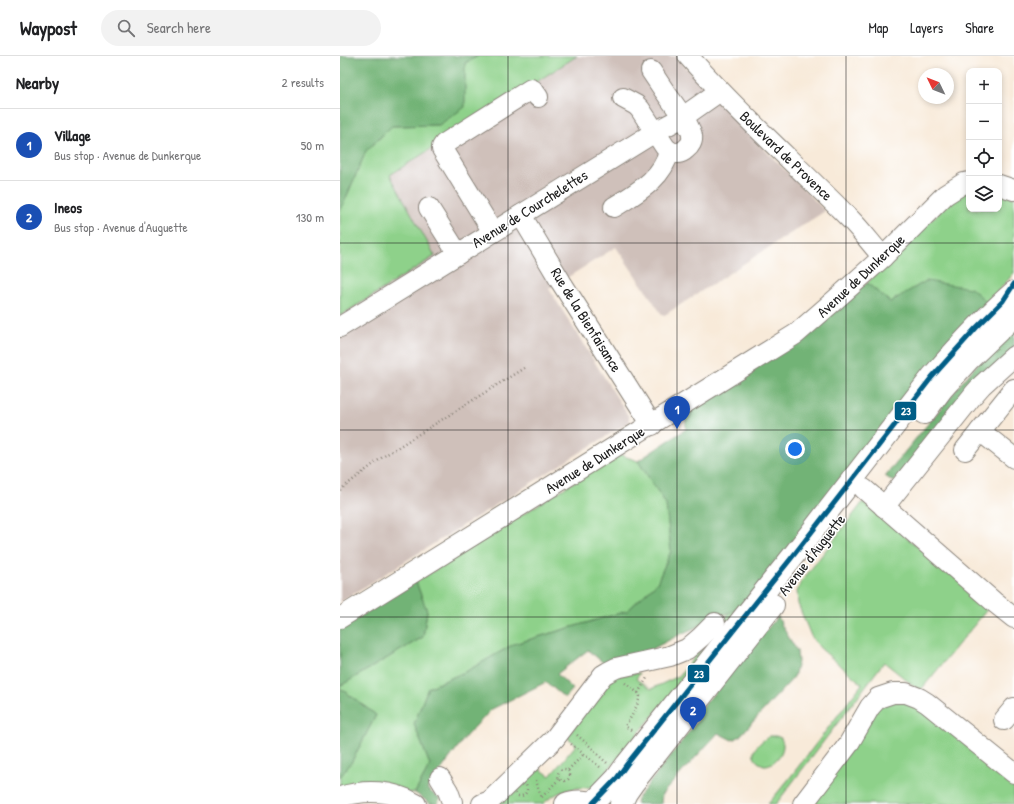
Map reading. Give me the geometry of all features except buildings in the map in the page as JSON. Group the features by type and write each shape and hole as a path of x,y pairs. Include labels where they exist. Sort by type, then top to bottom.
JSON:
{"main road":[{"name":"Avenue d'Auguette","path":"621,804 633,782 942,389 969,359 1011,298"},
{"name":"Avenue d'Auguette","path":"593,804 617,778 798,550 932,377 976,328 1011,298"},
{"path":"566,804 570,802 584,801 593,804"}],"street":[{"name":"Boulevard de Provence","path":"688,56 743,115 852,221 883,257"},
{"path":"623,98 640,109 669,151 673,153 684,152 692,142 691,130 651,71"},
{"path":"493,232 442,147 444,144 530,89 533,90 538,96"},
{"name":"Avenue de Courchelettes","path":"340,327 682,117 720,91"},
{"path":"614,207 644,187 653,179 662,169 667,160 669,151"},
{"name":"Avenue de Dunkerque","path":"340,618 796,334 883,257 945,195 966,183"},
{"path":"1002,186 1014,190"},
{"path":"429,208 458,254"},
{"name":"Rue de la Bienfaisance","path":"521,215 561,282 652,425"},
{"path":"884,507 974,394 1014,356"},
{"path":"965,450 1014,389"},
{"path":"980,431 1014,458"},
{"path":"864,489 1014,618"},
{"path":"482,804 490,801 562,729 603,675 616,668 670,656 687,649 715,624"},
{"path":"803,804 848,745 870,707 878,698 893,693 906,693 927,703 1014,773"},
{"path":"440,778 448,791 451,803 456,801 475,804"},
{"path":"340,797 358,793 375,792 392,794 408,799 416,804"}],"path":[{"path":"340,490 384,456 524,368"},
{"path":"622,680 640,696 633,716 625,726 634,733"},
{"path":"562,729 584,754 600,767 596,774"},
{"path":"562,729 591,747 609,764"},
{"path":"568,770 584,754"},
{"path":"528,764 535,774 541,798 559,780"},
{"path":"559,780 557,776 558,772 562,769 568,770"},
{"path":"559,780 563,782 568,779 570,774 568,770"}],"shaded area":[{"path":"340,56 675,56 704,86 701,96 719,103 825,211 663,316 616,247 549,289 629,417 629,422 340,602"}],"green space":[{"path":"340,56 478,56 465,63 465,107 439,125 392,126 366,151 340,212"},
{"path":"478,56 577,56 390,175 435,256 340,316 340,212 366,151 392,126 439,125 465,63"},
{"path":"966,190 966,212 1002,212 1002,192 1014,198 1014,273 988,303 926,281 890,302 867,283 954,198"},
{"path":"926,281 971,288 988,303 744,606 681,634 631,660 606,665 588,650 557,674 573,689 565,698 546,682 492,709 466,736 427,789 440,799 437,804 431,804 415,793 430,765 414,724 428,688 467,671 514,644 627,611 657,583 671,551 666,504 638,461 686,429 685,411 867,283 890,302"},
{"path":"1014,325 1014,350 894,482 885,476 973,369"},
{"path":"618,454 638,461 666,504 671,551 657,583 627,611 514,644 467,671 428,688 414,724 430,765 415,793 340,790 340,777 351,763 376,715 340,688 340,686 423,637 427,611 416,582"},
{"path":"863,502 990,606 920,691 884,662 776,804 768,804 862,684 820,648 811,636 798,604 797,592 801,582"},
{"path":"416,582 427,611 423,637 340,686 340,629"},
{"path":"744,606 594,787 579,788 561,792 543,804 495,804 525,778 540,769 550,776 576,745 567,737 610,676 640,673 636,679 651,689 679,676 730,612"},
{"path":"778,616 782,626 797,651 798,662 794,677 739,737 732,740 718,733 662,794 661,804 636,804 637,799 699,719 700,710"},
{"path":"340,688 376,715 351,763 340,777"},
{"path":"887,701 918,703 1014,780 1014,804 813,804 875,711"},
{"path":"770,736 781,738 783,748 775,761 768,765 764,765 757,761 754,753 757,746"}],"transit line":[{"name":"23","path":"593,803 617,778 793,556 932,377 976,328 1003,301 1014,284"}],"place":[{"name":"Village","path":"677,429"},
{"name":"Ineos","path":"693,730"}]}
